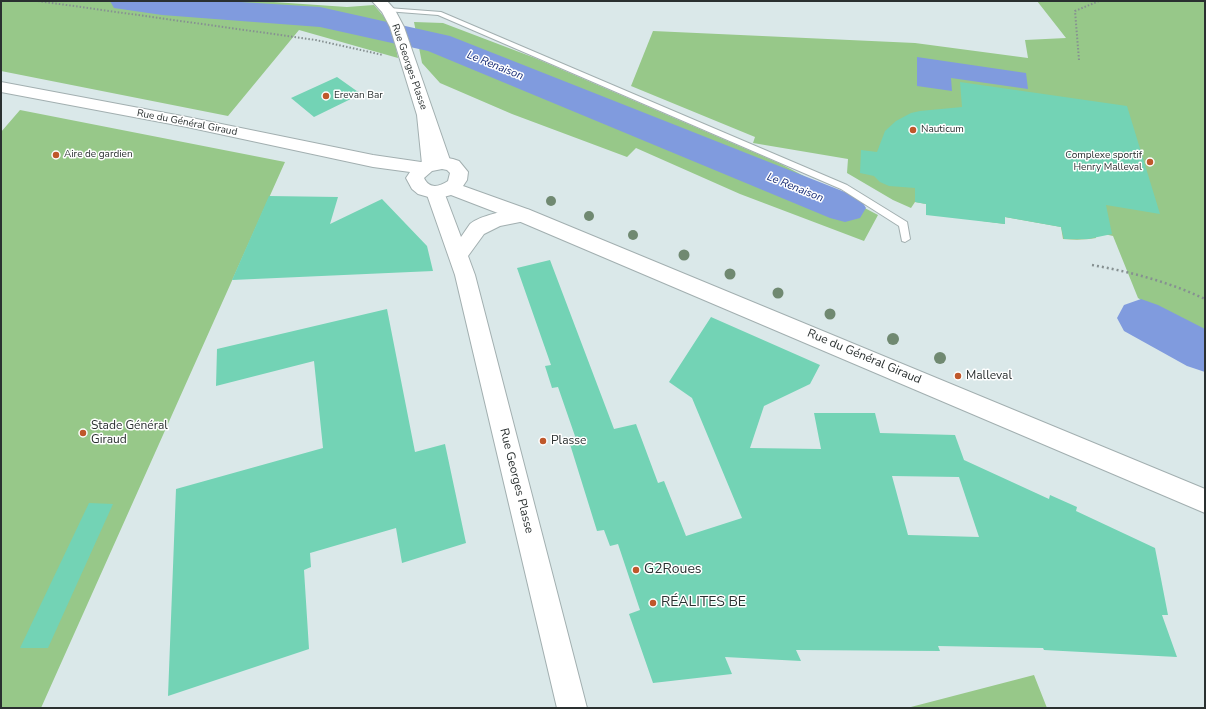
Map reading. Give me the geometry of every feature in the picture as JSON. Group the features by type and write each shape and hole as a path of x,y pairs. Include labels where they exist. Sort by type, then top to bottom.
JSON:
{"street":[{"name":"Rue Georges Plasse","path":"384,6 397,27 418,87 425,115 428,168"},
{"name":"Rue du Général Giraud","path":"1,87 373,161 428,168"},
{"path":"453,166 459,172 447,186 423,189 419,186 428,168 453,166"},
{"name":"Rue Georges Plasse","path":"447,186 458,254 465,275 572,708"},
{"name":"Rue du Général Giraud","path":"447,186 523,215 1205,501"},
{"path":"458,254 477,229 496,220 523,215"}],"lane":[{"path":"384,6 439,13 836,184 904,224 905,239"}],"path":[{"path":"38,1 316,40 408,60"},
{"path":"1080,60 1075,11 1099,1"},
{"path":"1092,265 1127,271 1194,293 1205,299"}],"green space":[{"path":"1,1 259,1 347,7 374,5 391,25 398,58 299,30 228,116 1,71"},
{"name":"Nauticum","path":"1037,1 1205,1 1205,339 1138,298 1113,236 1095,232 1096,238 1080,240 1063,239 1061,227 1005,217 1005,224 982,221 915,202 911,208 893,200 847,173 848,159 753,143 755,137 631,86 653,31 915,43 1028,58 1025,40 1066,38"},
{"path":"414,22 443,23 535,58 781,164 878,215 864,241 740,194 636,148 627,157 512,114 440,83 422,63"},
{"name":"Stade Général Giraud","path":"20,110 285,162 41,708 1,708 1,132"},
{"path":"1034,675 1047,708 907,708"}],"water":[{"path":"917,57 1026,73 1028,89 951,78 952,91 917,86"}],"building":[{"name":"Erevan Bar","path":"337,77 361,94 314,117 291,98"},
{"path":"960,82 1127,106 1160,214 1106,205 1112,234 1088,239 1064,239 1061,227 1005,217 1005,224 926,215 926,204 915,202 915,188 889,186 880,182 874,176 860,173 861,150 877,152 885,131 896,121 911,113 920,111 962,107"},
{"path":"269,196 338,197 330,224 382,199 427,246 433,271 232,280"},
{"path":"550,260 614,429 636,424 658,483 664,481 686,536 742,518 692,398 669,382 711,317 820,365 810,384 764,406 750,448 821,449 814,413 875,413 880,433 955,435 964,460 1049,499 1050,495 1077,507 1076,511 1155,548 1168,615 1162,615 1177,657 1044,650 1043,648 938,646 940,651 796,650 801,661 725,657 732,674 653,683 629,614 640,610 618,544 610,546 604,530 597,531 569,441 576,439 558,387 552,388 545,366 551,365 517,268","holes":["892,476 959,477 979,537 908,535"]},
{"path":"387,309 415,452 445,444 466,543 402,563 396,528 310,553 311,567 304,570 309,649 168,696 176,489 323,448 314,361 216,386 217,349"},
{"path":"89,503 113,504 48,648 20,648"}],"waterway":[{"name":"Le Renaison","path":"125,1 162,6 320,17 438,43 845,208"},
{"name":"Le Renaison","path":"1141,318 1205,352"}],"place":[{"name":"Erevan Bar","path":"326,96"},
{"name":"Nauticum","path":"913,130"},
{"name":"Aire de gardien","path":"56,155"},
{"name":"Complexe sportif Henry Malleval","path":"1150,162"},
{"name":"Malleval","path":"958,376"},
{"name":"Stade Général Giraud","path":"83,433"},
{"name":"Plasse","path":"543,441"},
{"name":"G2Roues","path":"636,570"},
{"name":"RÉALITES BE","path":"653,603"}]}
